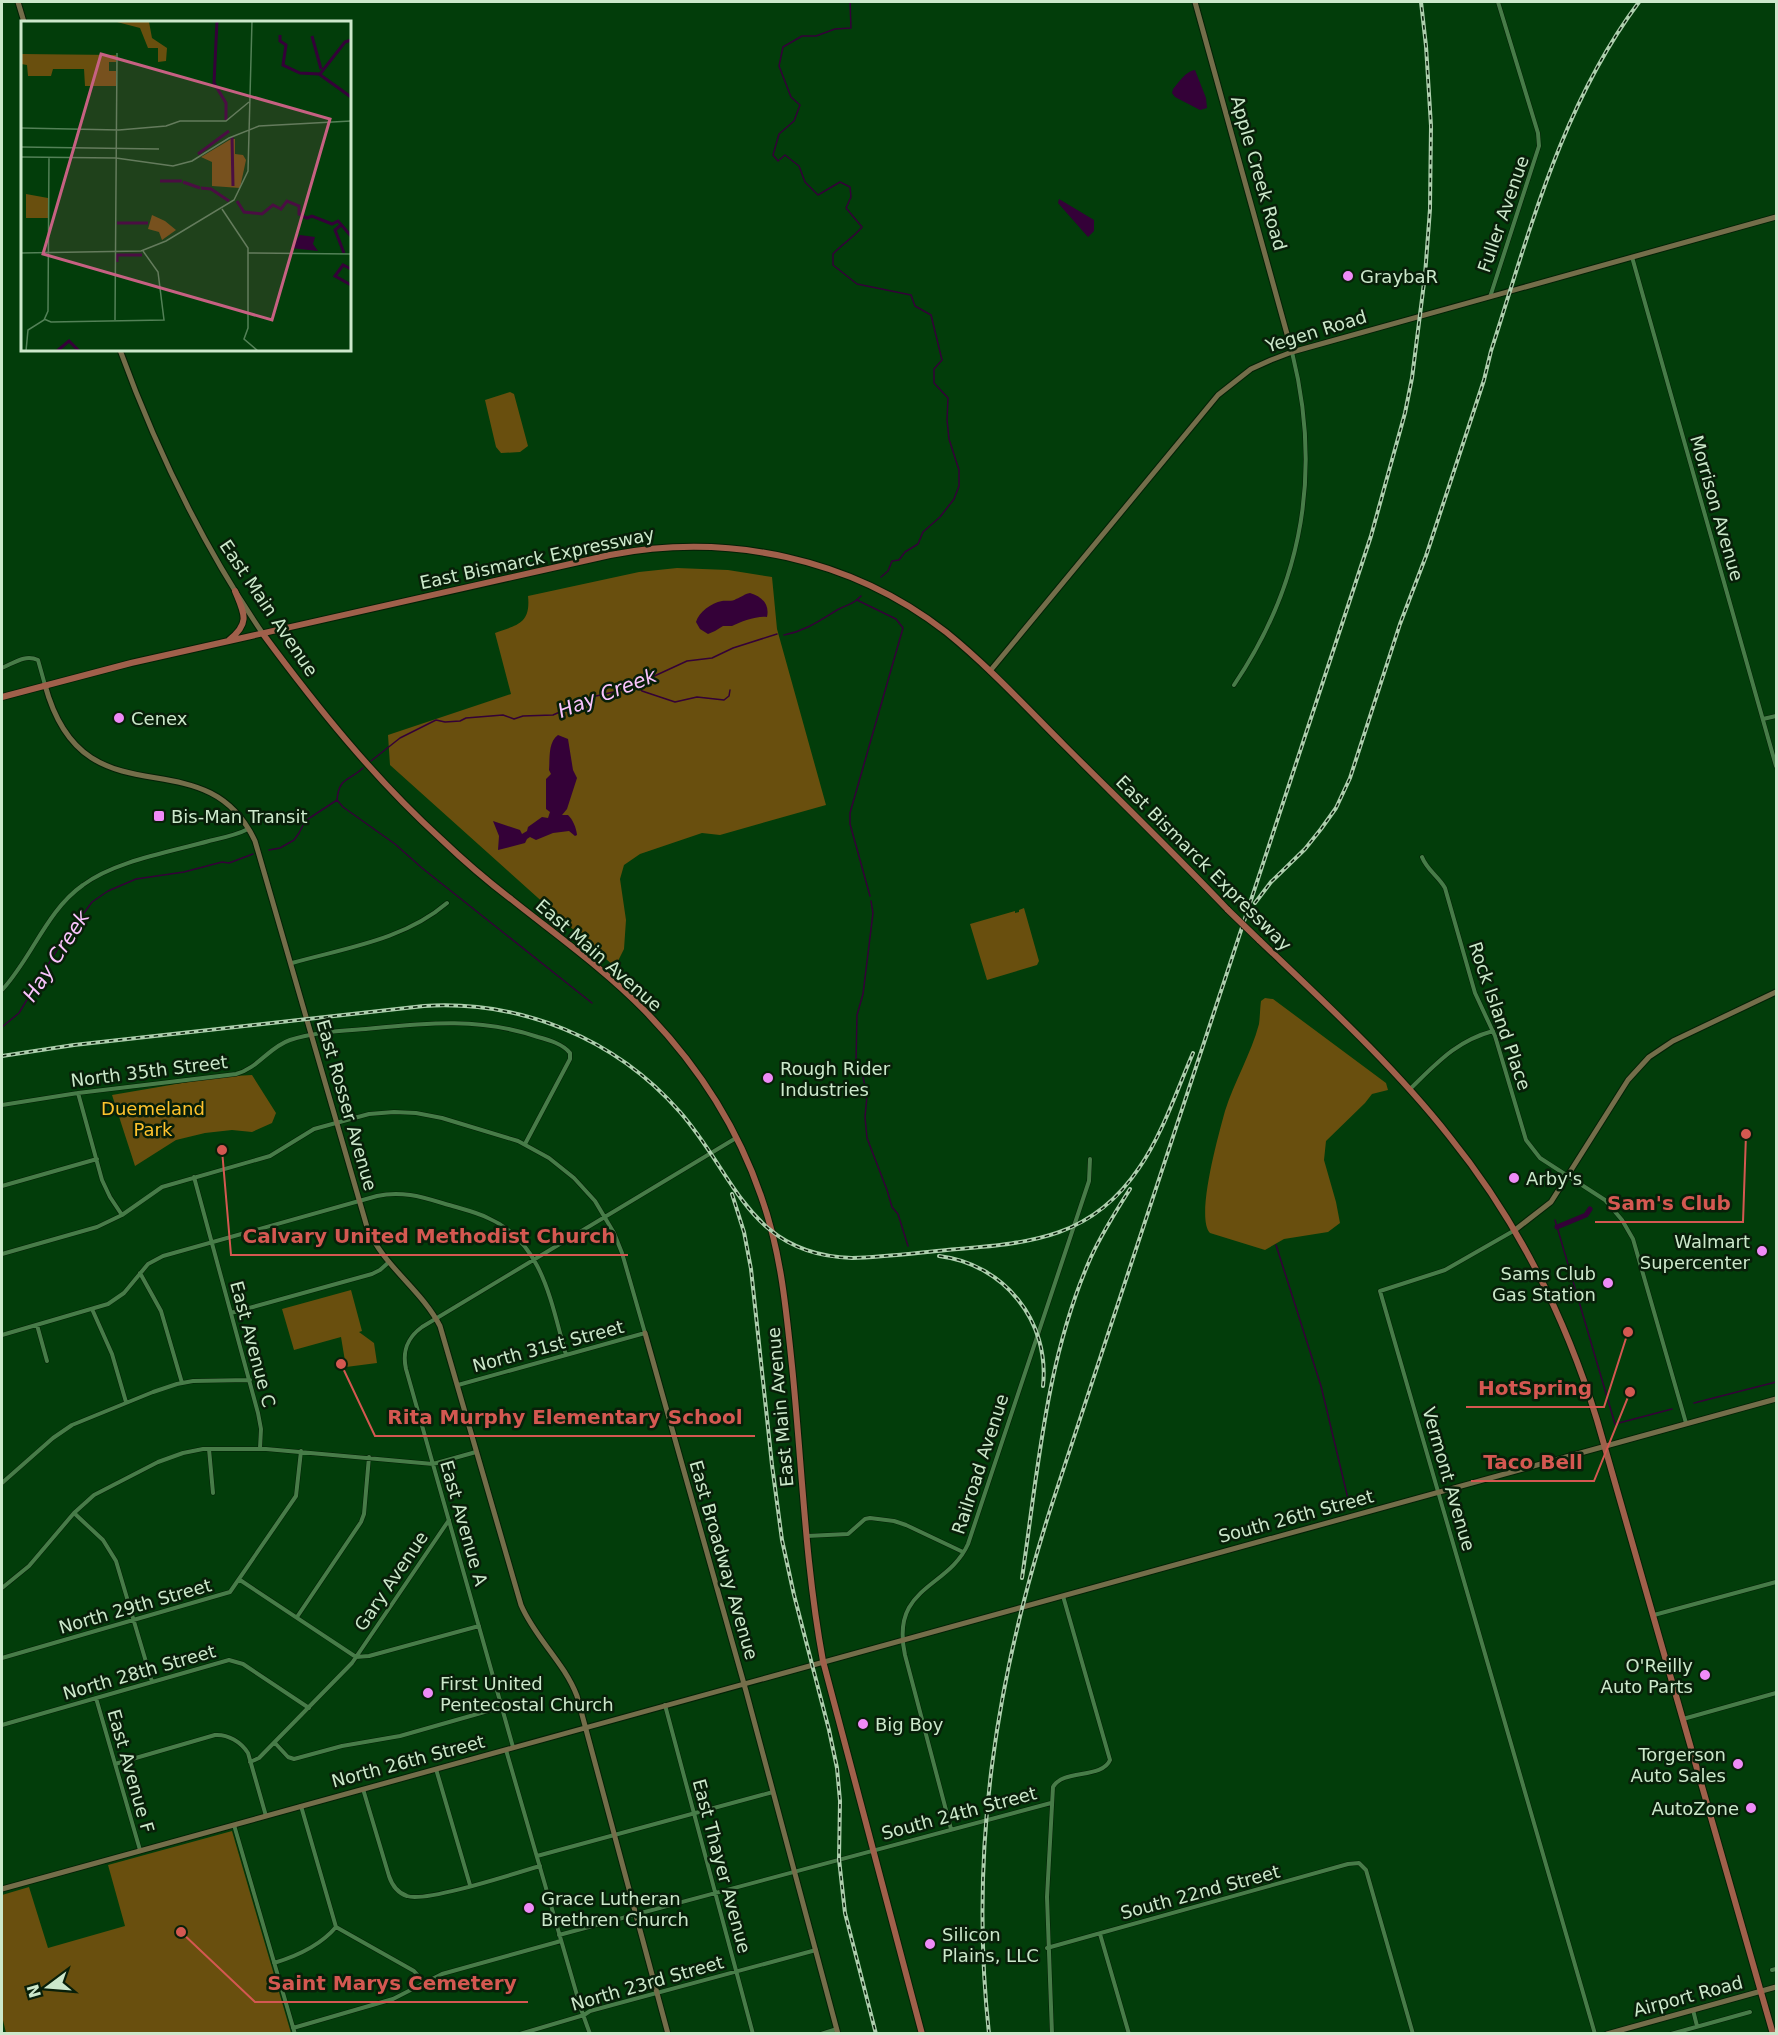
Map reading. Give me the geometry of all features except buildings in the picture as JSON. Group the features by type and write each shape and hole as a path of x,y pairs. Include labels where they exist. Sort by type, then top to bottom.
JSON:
{"main road":[{"name":"East Bismarck Expressway","path":"2,697 45,685 601,556 652,548 709,546 750,550 800,560 858,580 901,602 930,621 990,671 1409,1089 1462,1152 1515,1230 1561,1320 1587,1388 1773,2034"},
{"path":"228,642 241,630 244,621 236,591"},
{"name":"East Main Avenue","path":"263,634 344,739 407,807 476,871 566,942 644,1010 698,1075 736,1137 761,1195 781,1269 814,1612 823,1661 922,2034"}],"street":[{"path":"18,2 24,21"},
{"name":"Apple Creek Road","path":"1195,2 1292,352"},
{"name":"Fuller Avenue","path":"1490,297 1539,146 1538,133 1498,2"},
{"name":"Yegen Road","path":"990,671 1218,395 1251,369 1292,352 1776,217"},
{"name":"Morrison Avenue","path":"1632,257 1776,766"},
{"name":"East Main Avenue","path":"120,351 163,454 208,545 263,634"},
{"path":"1234,685 1271,623 1280,603 1292,563 1302,513 1306,482 1306,438 1302,397 1292,352"},
{"path":"2,668 24,658 34,658 38,660 45,685"},
{"name":"East Rosser Avenue","path":"45,685 51,707 62,729 75,746 87,756 122,772 178,781 204,789 230,806 249,828 258,846 369,1234 388,1262 425,1301 446,1340 521,1605 531,1625 571,1682 587,1727 668,2034"},
{"path":"1764,720 1776,716"},
{"path":"2,990 56,911 88,881 116,867 242,832 249,828"},
{"name":"Rock Island Place","path":"1422,857 1426,866 1445,888 1475,993 1493,1030 1526,1140 1538,1156 1608,1203 1622,1220 1633,1239 1686,1423"},
{"path":"292,963 408,929 430,917 447,903"},
{"path":"1515,1230 1548,1206 1628,1080 1649,1056 1673,1041 1776,992"},
{"name":"North 35th Street","path":"2,1105 78,1093 236,1074 248,1070 281,1044 312,1034 416,1024 465,1022 532,1035 565,1048 570,1053 570,1059 525,1144"},
{"path":"1409,1089 1458,1045 1493,1030"},
{"path":"78,1093 104,1186 122,1215"},
{"name":"East Broadway Avenue","path":"2,1254 91,1229 122,1215 162,1187 270,1156 310,1131 377,1113 416,1113 442,1118 525,1144 549,1158 574,1178 605,1216 622,1253 744,1683 837,2031"},
{"name":"East Avenue A","path":"513,1748 406,1369 404,1356 406,1344 414,1334 436,1318 736,1137"},
{"path":"2,1186 97,1159"},
{"name":"Railroad Avenue","path":"951,1829 906,1660 903,1640 905,1622 911,1604 922,1590 949,1569 963,1552 1089,1181 1090,1159"},
{"name":"East Avenue C","path":"194,1177 260,1425 260,1449"},
{"path":"2,1335 103,1306 119,1297 140,1273 158,1258 359,1201 387,1194 405,1194 480,1214 513,1233 535,1259 545,1281 566,1355"},
{"name":"Vermont Avenue","path":"1515,1230 1438,1274 1380,1291 1595,2034"},
{"path":"231,1314 372,1274 388,1262"},
{"path":"140,1273 161,1311 182,1383"},
{"path":"92,1309 112,1354 126,1402"},
{"path":"37,1324 47,1361"},
{"name":"North 31st Street","path":"458,1385 645,1333"},
{"path":"2,1483 66,1429 85,1418 182,1383 249,1380"},
{"name":"South 26th Street","path":"823,1661 1776,1399"},
{"path":"2,1587 29,1566 74,1514 104,1489 158,1462 183,1453 209,1449 260,1449 433,1464 477,1451"},
{"path":"209,1449 213,1493"},
{"path":"301,1451 296,1496 240,1580 356,1657 369,1656 479,1626"},
{"path":"297,1617 362,1522 369,1457"},
{"path":"74,1514 98,1535 112,1554 121,1574 152,1682"},
{"path":"807,1536 848,1534 865,1519 870,1518 906,1525 963,1552"},
{"name":"Gary Avenue","path":"250,1762 259,1758 275,1743 356,1657 449,1520"},
{"name":"North 29th Street","path":"2,1658 226,1594 240,1580"},
{"path":"1653,1616 1776,1582"},
{"name":"South 24th Street","path":"559,1935 1051,1803 1053,1787 1059,1780 1102,1768 1109,1763 1109,1754 1063,1596"},
{"name":"North 28th Street","path":"2,1725 233,1660 243,1664 309,1708"},
{"name":"North 26th Street","path":"2,1890 823,1661"},
{"path":"1683,1719 1776,1693"},
{"name":"East Avenue F","path":"96,1698 140,1851"},
{"name":"East Thayer Avenue","path":"665,1705 753,2034"},
{"path":"275,1743 292,1760 337,1748 395,1737 502,1707"},
{"path":"115,1764 212,1736 223,1735 243,1746 266,1816"},
{"path":"506,1750 580,2009 590,2034"},
{"path":"436,1769 470,1885"},
{"path":"363,1789 389,1876 394,1886 407,1896 423,1898 540,1866"},
{"path":"537,1856 773,1792"},
{"path":"1051,1803 1047,1868 1047,1948 1052,2034"},
{"path":"301,1806 336,1927 414,1971 424,1982"},
{"path":"234,1825 295,2034"},
{"name":"South 22nd Street","path":"1047,1948 1348,1864 1359,1863 1366,1870 1413,2034"},
{"path":"274,1964 302,1953 336,1927"},
{"path":"1100,1934 1129,2034"},
{"path":"293,2028 393,1999 442,1974 561,1941"},
{"name":"North 23rd Street","path":"520,2034 584,2016 590,2011 816,1950"},
{"name":"Airport Road","path":"1607,2034 1776,1987"},
{"path":"1693,2010 1697,2026"},
{"path":"1671,2034 1750,2012"},
{"path":"821,2034 837,2031"}],"green space":[{"path":"510,392 514,394 528,446 520,452 501,453 496,447 485,400"},
{"path":"677,568 728,570 772,577 777,629 826,805 720,835 702,833 640,854 624,865 620,879 626,920 624,949 615,967 390,765 388,735 511,694 495,633 515,625 524,618 527,613 528,596 639,572"},
{"path":"1024,908 1039,961 1037,965 987,980 970,924 1015,911 1015,913 1019,912"},
{"path":"1265,998 1273,999 1386,1083 1388,1090 1372,1094 1326,1141 1324,1160 1340,1223 1328,1232 1284,1239 1265,1250 1210,1233 1206,1224 1205,1211 1210,1175 1225,1111 1256,1035 1261,1001"},
{"name":"Duemeland Park","path":"252,1075 276,1113 272,1123 252,1132 232,1130 176,1140 135,1166 112,1095 217,1077"},
{"path":"351,1290 362,1331 359,1332 374,1343 377,1363 346,1367 341,1337 294,1350 282,1309"},
{"path":"232,1831 291,2033 6,2033 2,2016 2,1895 29,1887 48,1948 125,1926 108,1865"}],"shaded area":[{"path":"1195,70 1206,98 1207,108 1200,110 1175,97 1172,93 1183,77"},
{"path":"1059,199 1094,220 1094,231 1088,237 1058,203"},
{"path":"750,593 764,601 768,612 767,617 754,618 732,626 723,626 708,634 700,629 696,622 706,608 718,602 733,600"},
{"path":"558,735 568,739 573,770 577,778 567,809 562,815 570,817 577,835 569,831 553,833 536,840 530,837 525,843 498,850 499,836 493,821 520,830 522,834 542,817 548,818 550,812 546,809 546,779 551,774 549,770 551,746"}],"waterway":[{"name":"Hay Creek","path":"850,2 851,28 835,29 816,36 802,36 783,47 779,66 791,97 800,105 794,121 779,134 773,155 778,161 785,155 799,166 805,182 818,195 840,182 850,187 851,197 846,208 862,227 833,254 833,265 857,284 911,295 915,306 931,315 942,360 934,369 934,383 948,398 949,439 959,470 959,486 954,499 940,517 923,532 918,544 905,552 899,560 892,561 888,571 881,577"},
{"name":"Hay Creek","path":"784,635 812,625 861,596"},
{"path":"857,600 896,619 903,628 850,813 850,824 870,896"},
{"name":"Hay Creek","path":"371,761 400,738 436,720 445,722 503,715 514,719 523,716 553,715 596,696 637,684 687,661 712,658 733,648 777,634"},
{"path":"637,684 642,691 675,702 697,697 724,700 729,696 730,690"},
{"name":"Hay Creek","path":"269,850 280,848 294,840 305,821 337,800 342,783 363,768"},
{"path":"337,800 592,1003"},
{"name":"Hay Creek","path":"2,1027 19,1013 57,950 92,902 108,891 136,879 184,872 222,862 229,863 253,854"},
{"path":"856,1062 857,1015 863,994 873,913 871,901"},
{"path":"857,1069 862,1072 867,1096 865,1117 867,1138 892,1207 898,1214 908,1246"},
{"path":"1557,1227 1586,1215 1590,1209"},
{"path":"1555,1220 1615,1424 1672,1409"},
{"path":"1276,1245 1321,1386 1350,1507"},
{"path":"1694,1403 1776,1382"}],"railway":[{"path":"989,2034 984,1966 985,1831 1002,1700 1032,1569 1371,536 1405,413 1412,378 1425,275 1430,209 1431,126 1421,2"},
{"path":"1255,903 1271,882 1305,849 1321,829 1336,808 1350,778 1400,624 1426,556 1551,170 1589,83 1612,42 1639,2"},
{"path":"2,1056 74,1045 424,1006 460,1006 530,1017 596,1044 626,1063 654,1086 680,1112 748,1208 767,1227 790,1243 817,1253 852,1258 1030,1240 1054,1234 1078,1224 1099,1211 1120,1192 1139,1168 1162,1127 1193,1053"},
{"path":"1022,1578 1039,1456 1063,1335 1091,1257 1130,1189"},
{"path":"732,1194 744,1232 751,1269 782,1540 837,1768 840,1801 839,1859 845,1913 876,2034"},
{"path":"939,1256 962,1261 984,1271 1018,1300 1030,1318 1039,1339 1043,1362 1043,1386"}],"place":[{"name":"GraybaR","path":"1348,276"},
{"name":"Cenex","path":"119,718"},
{"name":"Bis-Man Transit","path":"159,816"},
{"name":"Rough Rider Industries","path":"768,1078"},
{"name":"Sam's Club","path":"1746,1134"},
{"name":"Calvary United Methodist Church","path":"222,1150"},
{"name":"Arby's","path":"1514,1178"},
{"name":"Walmart Supercenter","path":"1762,1251"},
{"name":"Sams Club Gas Station","path":"1608,1283"},
{"name":"HotSpring","path":"1628,1332"},
{"name":"Rita Murphy Elementary School","path":"341,1364"},
{"name":"Taco Bell","path":"1630,1392"},
{"name":"O'Reilly Auto Parts","path":"1705,1675"},
{"name":"First United Pentecostal Church","path":"428,1693"},
{"name":"Big Boy","path":"863,1724"},
{"name":"Torgerson Auto Sales","path":"1738,1764"},
{"name":"AutoZone","path":"1751,1808"},
{"name":"Grace Lutheran Brethren Church","path":"529,1908"},
{"name":"Saint Marys Cemetery","path":"181,1932"},
{"name":"Silicon Plains, LLC","path":"930,1944"}]}
